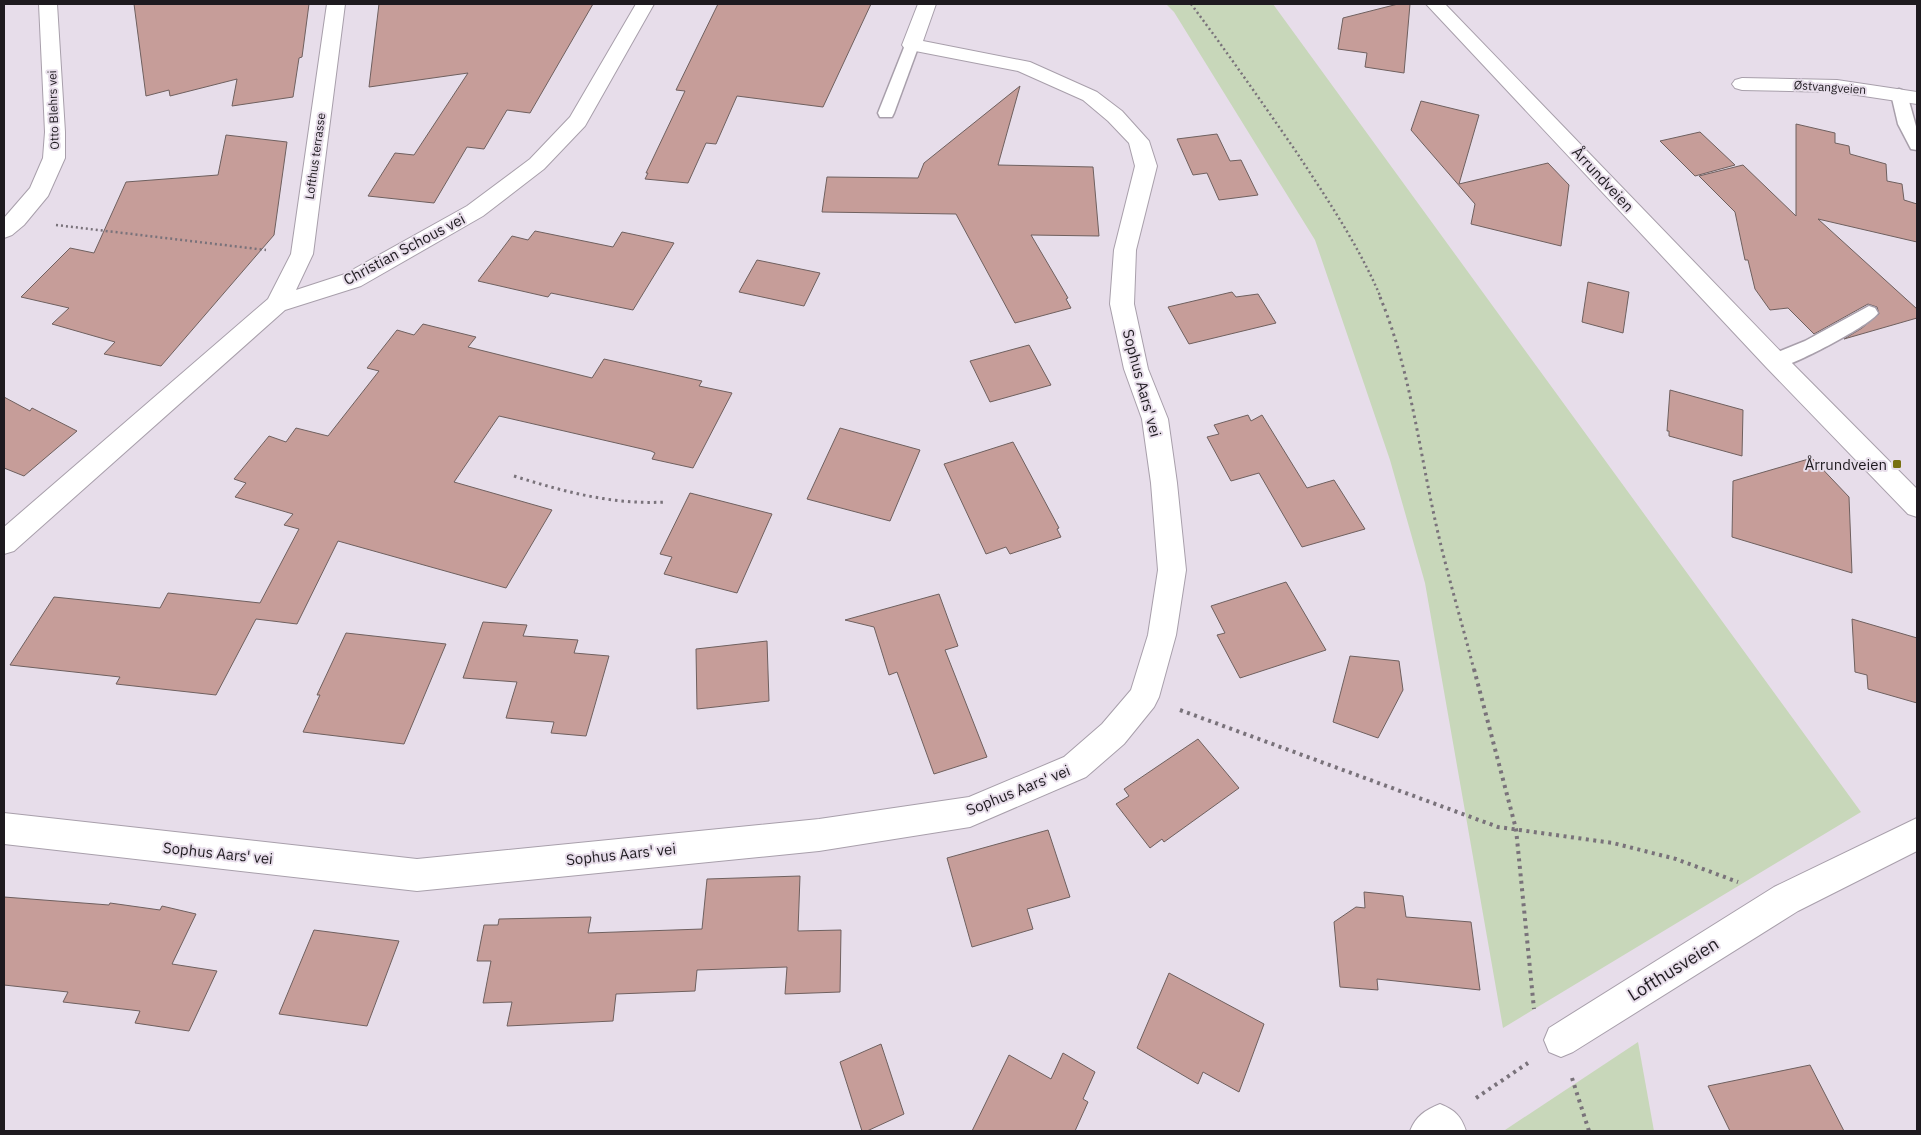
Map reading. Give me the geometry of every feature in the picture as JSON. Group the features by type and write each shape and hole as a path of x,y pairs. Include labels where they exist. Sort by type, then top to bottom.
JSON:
{"street":[{"name":"Otto Blehrs vei","path":"10,225 40,191 54,158 55,132 48,4"},
{"name":"Lofthus terrasse","path":"277,304 302,254 336,4"},
{"name":"Christian Schous vei","path":"4,543 277,304 353,280 475,211 537,164 578,121 644,4"},
{"path":"912,44 927,4"},
{"name":"Årrundveien","path":"1435,4 1775,361 1917,506"},
{"name":"Sophus Aars' vei","path":"4,829 417,875 622,853 819,835 970,812 1075,767 1113,734 1144,697 1162,635 1172,570 1164,483 1155,419 1136,369 1122,304 1125,250 1146,166 1139,141 1115,116 1090,96 1023,66 912,44"},
{"name":"Østvangveien","path":"1742,84 1837,86 1908,96"},
{"name":"Lofthusveien","path":"1561,1040 1786,899 1917,834"}],"lane":[{"path":"886,113 912,44"},
{"path":"1908,96 1906,124 1917,144"},
{"path":"1775,361 1814,345 1868,312"}],"path":[{"path":"1191,4 1236,64 1316,182 1369,269 1390,318 1405,375 1434,517 1516,829 1535,1016"},
{"path":"10,225 302,254"},
{"path":"514,476 587,498 627,504 666,502"},
{"path":"1144,697 1498,827 1613,843 1676,860 1786,899"},
{"path":"1438,1128 1561,1040 1589,1131"}],"green space":[{"path":"1166,4 1273,4 1861,812 1503,1028 1425,583 1390,460 1315,240 1174,12"},
{"path":"1638,1042 1654,1131 1505,1131 1505,1130"}],"building":[{"path":"134,4 309,4 302,57 299,58 293,97 232,106 237,79 170,96 169,90 146,96"},
{"path":"379,4 593,4 530,113 507,110 484,149 467,147 434,203 368,196 395,153 414,155 468,73 369,87"},
{"path":"718,4 871,4 823,107 737,96 716,144 706,143 688,183 645,179 648,173 646,173 685,91 676,90"},
{"path":"1398,4 1410,4 1404,73 1365,67 1367,53 1338,49 1343,18"},
{"path":"1020,86 998,165 1093,167 1099,236 1031,235 1068,298 1066,299 1071,308 1015,323 956,214 822,212 827,177 918,178 924,163"},
{"path":"1421,101 1479,115 1459,184 1548,163 1569,185 1561,246 1471,224 1475,204 1411,130"},
{"path":"1796,124 1835,133 1835,143 1849,146 1850,154 1886,164 1887,181 1902,184 1904,200 1917,204 1917,242 1818,219 1917,309 1917,318 1844,339 1862,328 1879,314 1877,307 1868,304 1814,334 1788,308 1770,310 1755,289 1748,260 1745,260 1735,212 1699,176 1743,165 1796,216"},
{"path":"1700,132 1735,165 1695,176 1660,141"},
{"path":"1217,134 1230,161 1241,160 1258,195 1219,200 1207,173 1193,175 1177,139"},
{"path":"226,135 287,142 274,235 161,366 104,354 115,342 52,324 69,308 21,297 70,248 94,253 126,182 218,175"},
{"path":"535,231 613,247 622,232 674,243 633,310 551,293 548,297 478,281 512,236 528,240"},
{"path":"757,260 820,273 804,306 739,292"},
{"path":"1588,282 1629,292 1623,333 1582,322"},
{"path":"1232,292 1236,297 1258,294 1276,323 1189,344 1168,307"},
{"path":"423,324 476,337 468,347 592,378 604,359 702,381 699,386 732,393 693,468 652,459 655,453 651,451 499,416 454,482 552,510 506,588 338,541 297,624 256,619 216,695 116,684 120,677 10,665 54,597 160,608 168,593 260,603 299,529 284,525 293,514 235,497 246,483 234,479 269,436 286,442 296,428 328,436 379,371 367,368 397,330 414,335"},
{"path":"1029,345 1051,385 990,402 970,361"},
{"path":"1670,390 1743,410 1742,456 1669,436 1669,431 1667,431"},
{"path":"4,397 30,411 32,408 77,431 24,476 4,468"},
{"path":"1248,415 1251,421 1262,415 1307,488 1334,480 1365,529 1302,547 1259,473 1231,481 1207,437 1219,434 1214,425"},
{"path":"840,428 920,450 890,521 807,499"},
{"path":"1013,442 1059,528 1057,529 1061,537 1010,554 1006,547 986,554 944,464"},
{"path":"1812,458 1849,497 1852,573 1732,537 1733,481"},
{"path":"690,493 772,514 737,593 664,574 672,557 660,554"},
{"path":"1286,582 1326,650 1240,678 1217,635 1225,633 1211,606"},
{"path":"939,594 958,646 945,650 987,757 934,774 897,672 889,675 874,627 845,620"},
{"path":"1852,619 1917,638 1917,703 1868,689 1867,675 1855,672"},
{"path":"483,622 527,625 523,636 578,640 574,653 609,656 586,736 551,733 554,722 506,718 517,682 463,678"},
{"path":"346,633 446,644 404,744 303,732 320,695 317,695"},
{"path":"767,641 769,701 697,709 696,649"},
{"path":"1350,656 1399,661 1403,690 1378,738 1333,722"},
{"path":"1198,739 1239,788 1164,842 1162,839 1150,848 1116,804 1129,796 1124,789"},
{"path":"1048,830 1070,897 1027,909 1033,929 972,947 947,858"},
{"path":"800,876 798,931 841,930 840,992 785,994 787,967 697,970 695,991 616,994 613,1021 507,1026 512,1002 483,1003 491,961 477,961 484,925 498,925 499,919 591,917 588,933 702,929 707,879"},
{"path":"1364,892 1403,896 1406,917 1471,922 1480,990 1377,979 1378,990 1340,987 1334,922 1356,907 1365,908"},
{"path":"4,897 109,905 110,903 160,910 162,906 196,914 172,964 217,971 189,1031 135,1023 140,1011 63,1002 68,992 4,985"},
{"path":"314,930 399,941 367,1026 279,1014"},
{"path":"1169,973 1264,1024 1239,1092 1203,1072 1198,1084 1137,1048"},
{"path":"881,1044 904,1114 867,1131 862,1131 840,1062"},
{"path":"1063,1053 1095,1072 1083,1099 1088,1102 1075,1131 972,1131 1009,1055 1051,1079"},
{"path":"1810,1065 1844,1131 1730,1131 1708,1086"}],"place":[{"name":"Årrundveien","path":"1897,464"}]}
